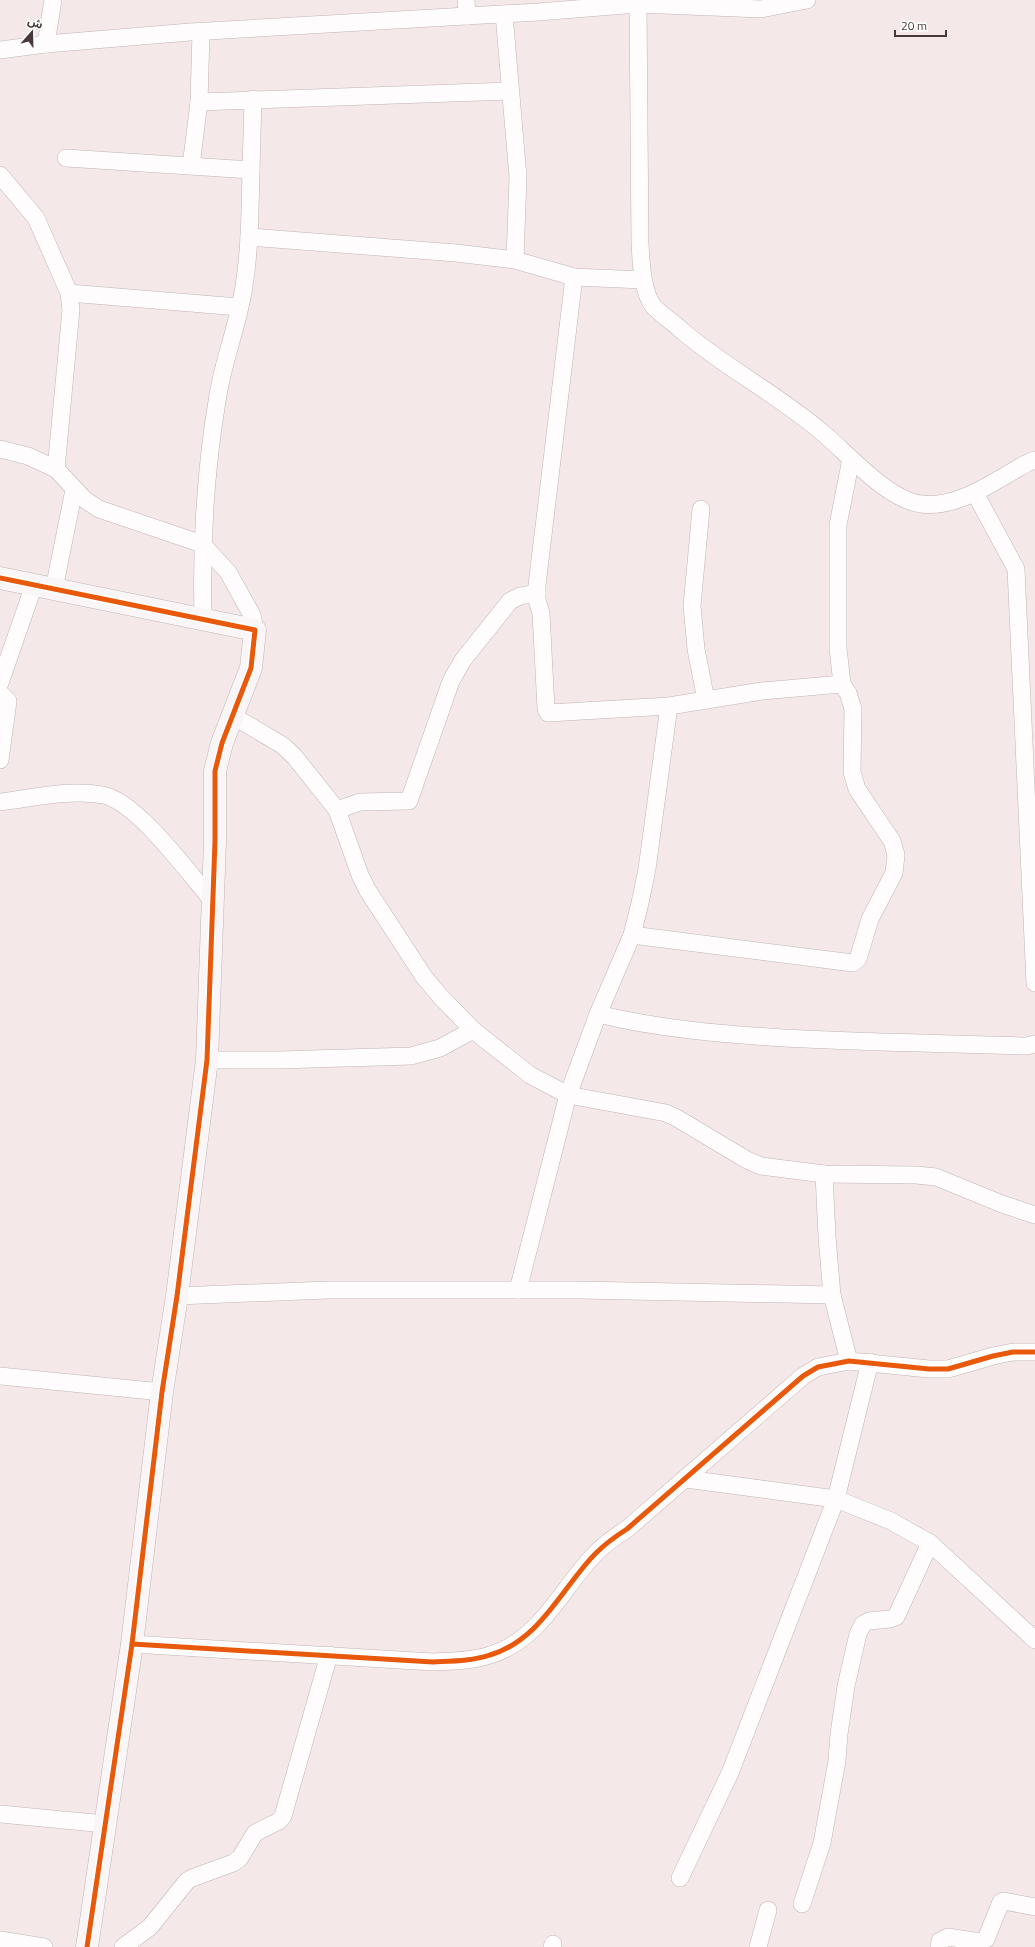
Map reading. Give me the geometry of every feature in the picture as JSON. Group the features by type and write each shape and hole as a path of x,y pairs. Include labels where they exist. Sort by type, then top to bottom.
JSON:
{"street":[{"path":"46,44 53,0"},
{"path":"0,50 46,44 201,32 466,8 504,14 638,4 761,9 807,0"},
{"path":"638,4 640,243 643,280 653,306 700,347 753,381 824,434 851,459 898,496 921,504 939,504 975,493 1035,460"},
{"path":"504,14 518,177 515,260"},
{"path":"191,166 199,102 201,32"},
{"path":"199,102 510,91"},
{"path":"203,618 202,544 205,484 218,393 244,287 249,237 253,99"},
{"path":"66,158 251,170"},
{"path":"0,175 36,218 69,293 71,310 56,469"},
{"path":"249,237 456,253 515,260 574,277 643,280"},
{"path":"574,277 537,593 541,613 546,709 548,713 669,706 762,691 842,684"},
{"path":"69,293 239,307"},
{"path":"0,448 28,456 56,469 74,490 99,509 202,544 212,552 231,578 252,615 255,630 251,668 218,757 215,771 215,841 211,898 207,1060 177,1296 162,1392 132,1644 87,1947"},
{"path":"632,935 853,963 858,959 870,919 894,873 896,855 892,842 857,789 854,781 851,753 853,709 848,694 842,684 838,648 838,524 851,459"},
{"path":"0,683 44,587 74,490"},
{"path":"975,493 1016,568 1035,983"},
{"path":"702,509 692,606 696,649 706,700"},
{"path":"0,578 203,618 255,630"},
{"path":"337,810 360,802 409,801 444,695 463,660 510,601 520,596 537,593"},
{"path":"0,694 8,701 0,760"},
{"path":"518,1290 568,1095 598,1014 632,935 647,869 669,706"},
{"path":"233,716 282,745 294,756 337,810 360,875 368,891 424,977 473,1030 530,1075 568,1095 675,1116 754,1164 824,1174 916,1175 936,1177 1002,1204 1035,1215"},
{"path":"0,802 65,794 85,793 105,795 138,814 211,898"},
{"path":"598,1014 658,1027 745,1035 818,1040 1019,1046 1035,1044"},
{"path":"207,1060 279,1060 411,1056 440,1048 473,1030"},
{"path":"824,1174 832,1295 849,1361"},
{"path":"177,1296 328,1290 579,1290 832,1295"},
{"path":"132,1644 433,1662 464,1660 491,1655 515,1643 540,1623 595,1554 609,1541 627,1529 804,1376 818,1367 849,1361 929,1369 948,1369 1000,1354 1013,1352 1035,1352"},
{"path":"680,1878 730,1773 836,1499 870,1362"},
{"path":"0,1376 162,1392"},
{"path":"686,1479 836,1499 890,1521 930,1543 1035,1640"},
{"path":"802,1904 822,1842 837,1762 839,1734 846,1686 858,1634 863,1624 869,1621 896,1617 930,1543"},
{"path":"123,1947 150,1927 187,1882 192,1878 233,1863 240,1858 255,1833 279,1821 285,1811 329,1656"},
{"path":"0,1814 105,1824"},
{"path":"939,1947 940,1941 948,1937 980,1942 984,1941 1001,1902 1004,1901 1035,1907"},
{"path":"758,1947 768,1910"},
{"path":"0,1940 44,1947"}],"cycle path":[{"path":"0,578 255,630 251,668 222,743 215,771 215,841 207,1060 177,1296 162,1392 132,1644 87,1947"},
{"path":"132,1644 433,1662 469,1660 490,1655 508,1648 523,1638 537,1625 599,1550 627,1529 803,1376 818,1367 849,1361 929,1369 948,1369 1013,1352 1035,1352"}]}
